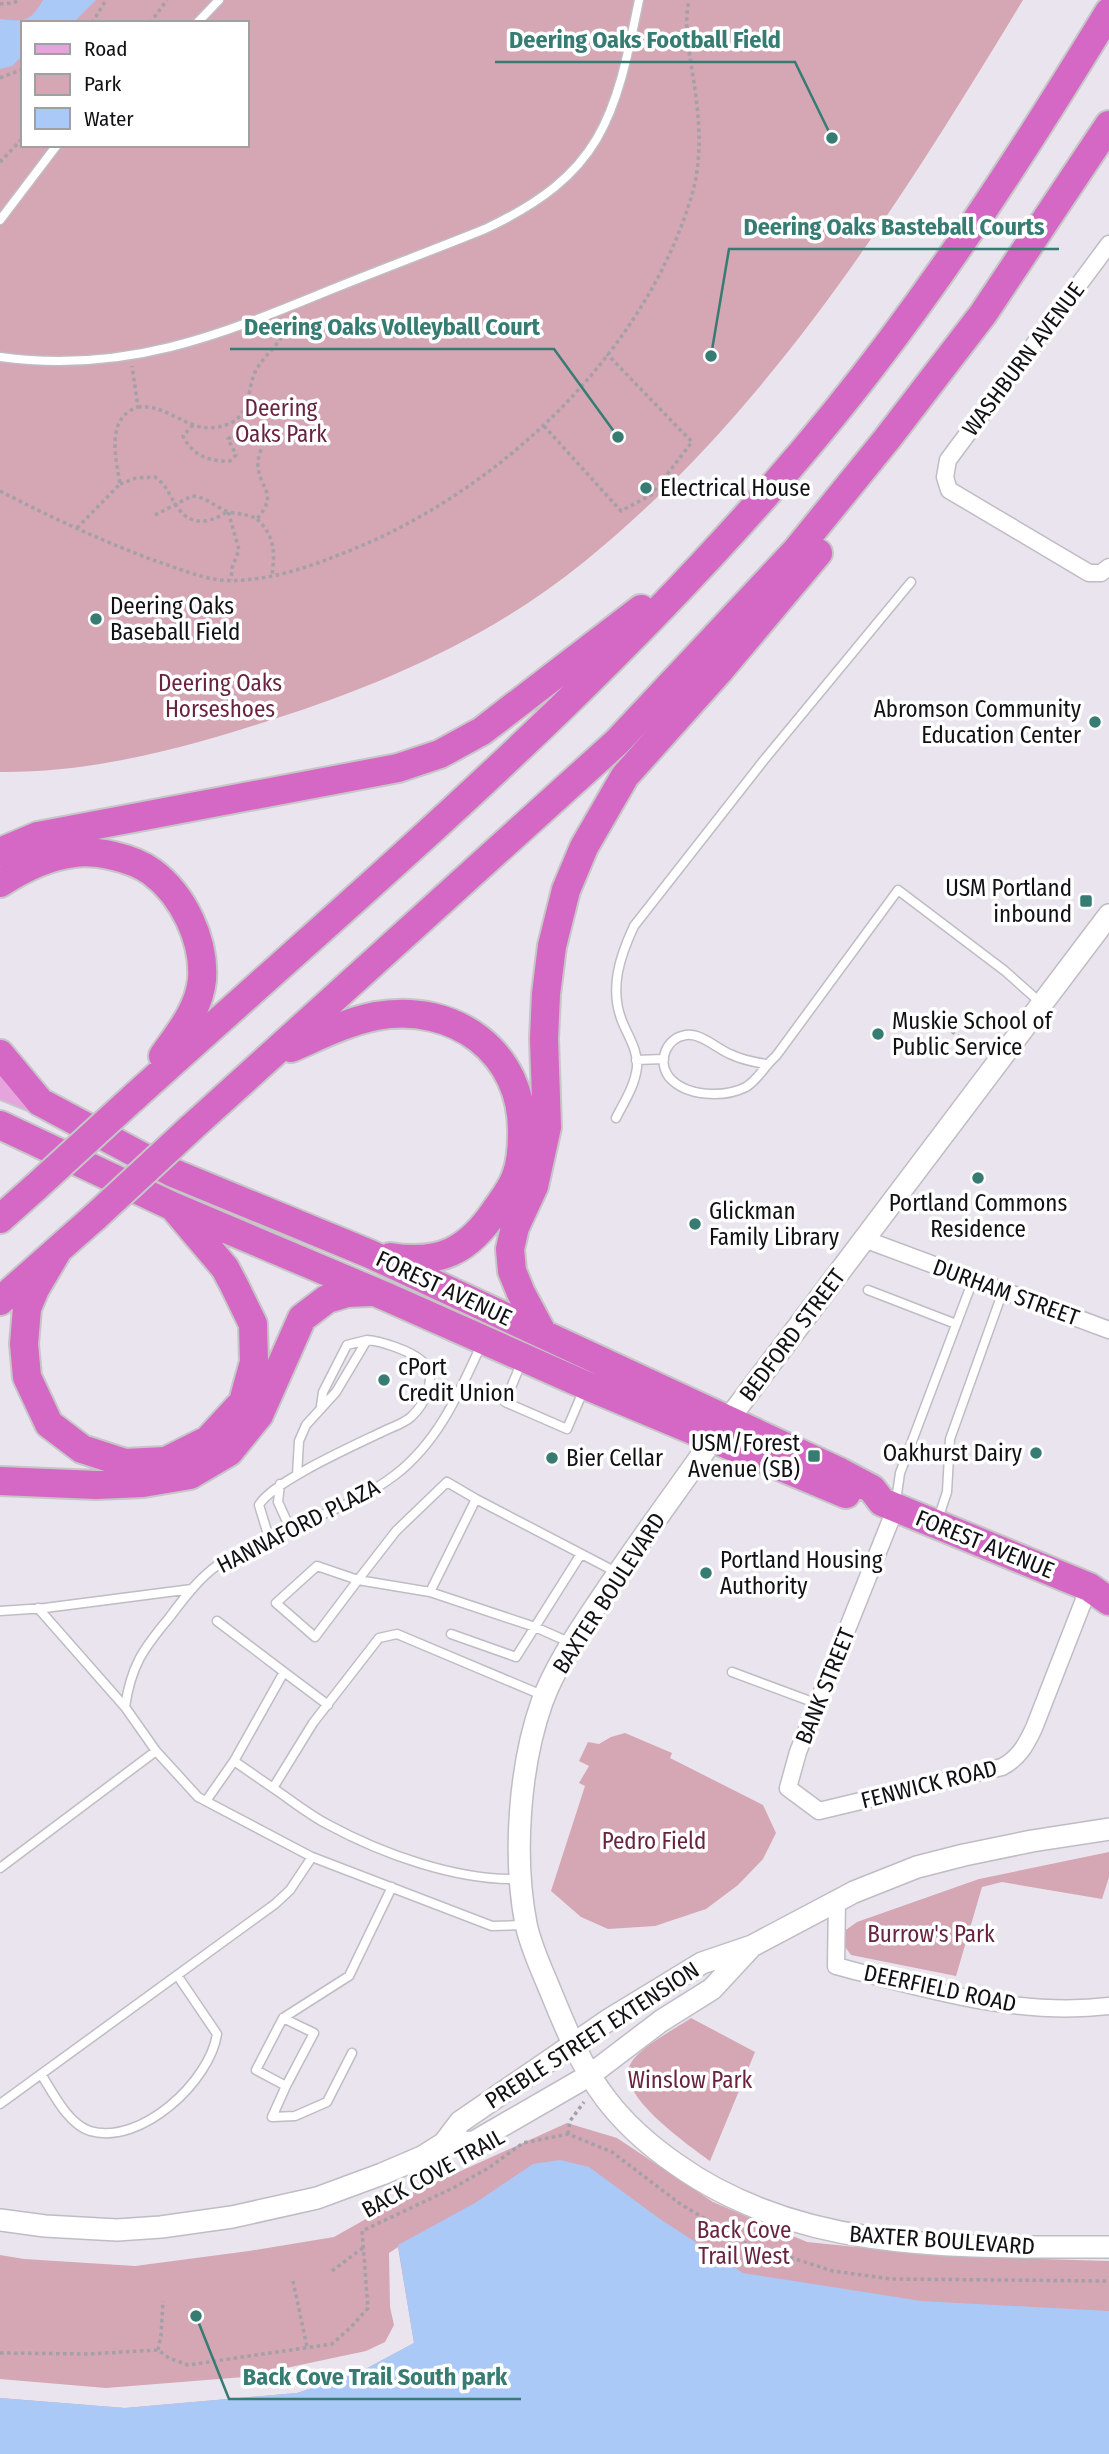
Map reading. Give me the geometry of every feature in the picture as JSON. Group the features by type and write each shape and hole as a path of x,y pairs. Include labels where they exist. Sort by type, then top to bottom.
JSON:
{"highway":[{"path":"0,1219 506,762 608,664 717,549 833,416 900,330 1020,156 1109,12"},
{"path":"0,1301 617,742 796,551 887,439 983,314 1109,125"},
{"path":"543,1334 512,1271 510,1249 515,1227 534,1186 547,1127 544,1039 547,994 552,946 566,890 584,847 625,776 719,671 880,478 887,439"},
{"path":"0,852 38,836 398,768 440,754 482,731 717,549"},
{"path":"0,883 29,865 75,853 113,855 151,871 182,903 198,941 202,980 191,1016 132,1100"},
{"path":"267,1059 354,1022 376,1016 423,1015 445,1019 466,1029 485,1043 502,1064 514,1086 520,1105 522,1152 517,1175 490,1219 473,1238 446,1255 416,1260 370,1254"},
{"path":"0,1054 40,1102"},
{"name":"FOREST AVENUE","path":"40,1102 171,1172 370,1254 543,1334 720,1430"},
{"name":"FOREST AVENUE","path":"0,1125 172,1206 585,1385 840,1472 872,1489 889,1504 1102,1590"},
{"path":"58,1250 27,1308 24,1344 27,1377 49,1424 82,1449 125,1462 166,1461 208,1440 243,1402 254,1362 253,1324 234,1285 225,1268 172,1206"},
{"path":"0,1481 96,1485 143,1483 190,1475 229,1452 259,1415 302,1318 327,1299 347,1293 374,1292"}],"main road":[{"name":"FOREST AVENUE","path":"0,1086 40,1102"}],"street":[{"name":"WASHBURN AVENUE","path":"1105,570 1089,573 949,490 945,477 948,460 1109,244"},
{"name":"BEDFORD STREET","path":"720,1430 1109,915"},
{"name":"DURHAM STREET","path":"864,1239 1109,1330"},
{"name":"BAXTER BOULEVARD","path":"720,1430 571,1643 545,1696 532,1738 519,1821 526,1925 573,2043 590,2075 617,2113 683,2169 747,2205 800,2224 907,2242 994,2247 1109,2247"},
{"name":"BANK STREET","path":"788,1788 798,1752 818,1704 889,1504"},
{"name":"FENWICK ROAD","path":"788,1788 819,1811 1002,1767 1014,1761 1026,1746 1102,1590"},
{"name":"PREBLE STREET EXTENSION","path":"0,2220 45,2226 117,2230 161,2227 232,2217 317,2198 422,2157 444,2143 460,2122 573,2043 702,1963 752,1946 837,1900 917,1867 1032,1841 1109,1829"},
{"name":"DEERFIELD ROAD","path":"837,1900 836,1966 946,1994 1016,2005 1050,2009 1109,2006"},
{"name":"PREBLE STREET EXTENSION","path":"444,2143 474,2141 590,2075 661,2021 712,1989 752,1946"}],"lane":[{"path":"199,21 219,0"},
{"path":"0,357 72,361 130,357 197,341 485,229 524,210 551,192 584,159 606,123 617,97 639,0"},
{"path":"0,220 55,147"},
{"path":"616,1118 633,1085 636,1060 621,1018 616,986 621,954 634,926 772,750 911,582"},
{"path":"766,1064 749,1062 698,1036 688,1035 676,1038 668,1045 664,1059 668,1075 677,1083 708,1094 728,1093 746,1087 776,1056 898,890 1005,971 1042,1004"},
{"path":"636,1060 664,1059"},
{"path":"889,1504 973,1280"},
{"path":"868,1290 956,1324"},
{"path":"936,1525 947,1492 950,1438 1003,1291"},
{"path":"298,1475 299,1441 306,1425 336,1392 367,1340"},
{"path":"269,1538 259,1505 264,1496 280,1484 410,1417 421,1405 430,1386 431,1375 419,1358 378,1341 367,1340 347,1345 323,1392 321,1407"},
{"name":"HANNAFORD PLAZA","path":"125,1707 129,1680 146,1646 192,1589 219,1564 372,1490 395,1475 418,1455 453,1405 483,1340"},
{"path":"523,1358 505,1402 567,1429 585,1385"},
{"path":"571,1643 535,1627 430,1592 358,1580 317,1566 276,1603 315,1637 358,1580 396,1531 447,1482 618,1573"},
{"path":"280,1484 278,1502 290,1528"},
{"path":"430,1592 476,1499"},
{"path":"451,1634 516,1657 581,1554"},
{"path":"0,1611 192,1589"},
{"path":"38,1608 125,1707 156,1751 198,1797 312,1857 492,1926 526,1925"},
{"path":"217,1621 328,1705"},
{"path":"273,1788 313,1723 379,1638 387,1635 397,1634 545,1696"},
{"path":"206,1801 234,1761 284,1672"},
{"path":"732,1672 818,1704"},
{"path":"0,1868 156,1751"},
{"path":"234,1761 326,1824 371,1845 449,1870 491,1880 522,1879"},
{"path":"0,2104 275,1904 290,1890 312,1857"},
{"path":"286,2086 256,2070 283,2018 349,1976 392,1887"},
{"path":"41,2074 65,2110 88,2130 103,2133 139,2127 166,2110 181,2095 205,2062 217,2034 177,1975"},
{"path":"283,2018 314,2033 272,2117 295,2116 327,2102 352,2053"}],"path":[{"path":"0,4 20,0"},
{"path":"93,21 106,0"},
{"path":"151,21 167,0"},
{"path":"0,491 76,529 183,571 208,578 231,580 272,576 350,551 401,526 485,474 544,426 607,354 650,291 679,234 692,196 700,145 699,113 686,32 689,0"},
{"path":"0,78 21,70"},
{"path":"0,162 21,140"},
{"path":"120,484 114,444 124,415 138,407 149,407 168,412 192,425 209,427 233,423 246,407 255,371 284,333 286,325 281,310"},
{"path":"544,426 621,511 651,495 692,442 607,354"},
{"path":"130,357 138,407"},
{"path":"233,423 239,428 254,432 262,444 257,465 267,489 267,499 265,508 257,519"},
{"path":"192,425 183,436 189,447 198,454 220,461 230,461 236,456 229,439 239,428"},
{"path":"76,529 120,484 136,478 155,477 167,488 186,516 204,523 228,511"},
{"path":"155,514 192,496 228,511 247,514 257,519 267,528 274,545 272,576"},
{"path":"228,511 239,550 232,568 231,580"},
{"path":"929,1015 971,1045"},
{"path":"588,2096 570,2121 568,2134 612,2151"},
{"name":"BACK COVE TRAIL","path":"0,2353 89,2354 158,2350 169,2358 188,2365 332,2344 368,2308 362,2231 453,2188 490,2167 523,2143 568,2134"},
{"path":"332,2271 364,2246"},
{"path":"293,2281 307,2347"},
{"path":"158,2350 163,2301"}],"green space":[{"name":"Deering Oaks Park","path":"0,0 1023,0 879,227 772,371 714,439 651,503 584,562 549,589 474,635 435,656 354,691 172,749 104,763 0,772"},
{"name":"Pedro Field","path":"625,1733 672,1753 670,1758 763,1805 776,1833 763,1859 738,1885 706,1909 655,1926 608,1929 581,1917 551,1891 585,1786 579,1783 589,1766 579,1761 588,1742 599,1744"},
{"name":"Burrow's Park","path":"1109,1852 1109,1877 1102,1899 1002,1882 982,1887 956,1976 851,1955 843,1944 843,1932 857,1922 979,1879"},
{"name":"Winslow Park","path":"691,2018 755,2052 710,2161 671,2131 642,2103 632,2089 628,2075 631,2063 642,2051"},
{"name":"Back Cove Trail West","path":"567,2123 617,2138 713,2202 807,2242 945,2256 1109,2261 1109,2454 0,2454 0,2398 125,2408 297,2393 360,2372 414,2343 398,2247 389,2253 390,2307 394,2325 385,2342 366,2351 244,2377 106,2388 0,2379 0,2255 135,2266 334,2237 412,2193"}],"water":[{"path":"43,0 96,0 75,21 21,21 21,57 12,66 0,69 0,19 21,20 34,13"},
{"path":"560,2160 589,2167 660,2219 743,2273 921,2301 1109,2311 1109,2454 0,2454 0,2398 125,2408 297,2393 360,2372 414,2343 398,2245 475,2203 533,2164"}],"place":[{"name":"Deering Oaks Football Field","path":"832,138"},
{"name":"Deering Oaks Basteball Courts","path":"711,356"},
{"name":"Deering Oaks Volleyball Court","path":"618,437"},
{"name":"Electrical House","path":"646,488"},
{"name":"Deering Oaks Baseball Field","path":"96,619"},
{"name":"Abromson Community Education Center","path":"1095,722"},
{"name":"USM Portland inbound","path":"1086,901"},
{"name":"Muskie School of Public Service","path":"878,1034"},
{"name":"Portland Commons Residence","path":"978,1178"},
{"name":"Glickman Family Library","path":"695,1224"},
{"name":"cPort Credit Union","path":"384,1380"},
{"name":"Oakhurst Dairy","path":"1036,1453"},
{"name":"USM/Forest Avenue (SB)","path":"814,1456"},
{"name":"Bier Cellar","path":"552,1458"},
{"name":"Portland Housing Authority","path":"706,1573"},
{"name":"Back Cove Trail South park","path":"196,2316"}],"park label":[{"name":"Deering Oaks Horseshoes","path":"220,696"}]}
